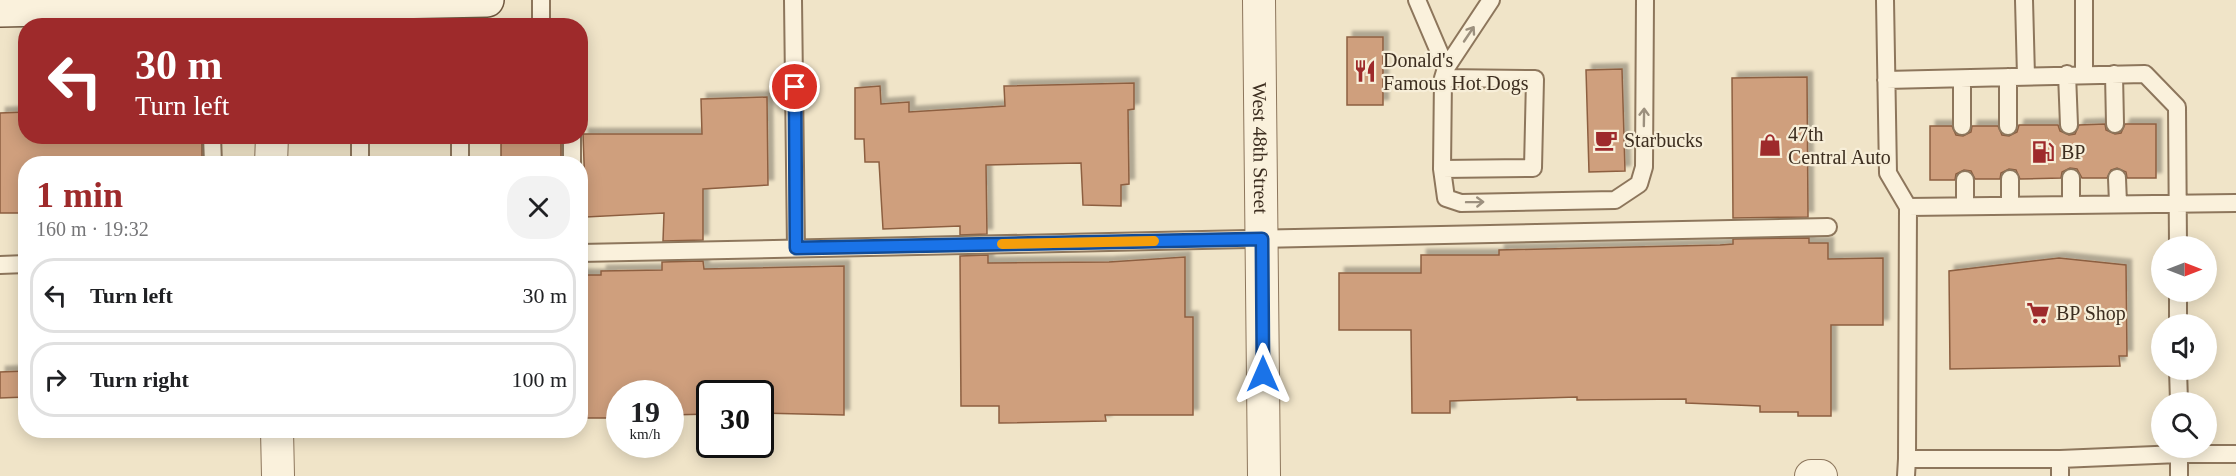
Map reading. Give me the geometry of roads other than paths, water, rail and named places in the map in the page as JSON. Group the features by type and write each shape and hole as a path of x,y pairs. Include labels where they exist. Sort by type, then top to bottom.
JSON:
{"main road":[{"path":"0,10 133,16 487,0"}],"street":[{"name":"West 48th Street","path":"1259,0 1264,476"},
{"path":"277,438 278,476"},
{"path":"1811,476 1821,476"}],"lane":[{"path":"541,0 541,18"},
{"path":"793,0 796,248"},
{"path":"1417,0 1445,73 1442,170 1446,198 1461,203 1615,200 1639,184 1644,167 1645,0"},
{"path":"1445,73 1491,0"},
{"path":"1885,0 1888,173 1908,207 1906,468 2151,453"},
{"path":"2024,0 2026,76"},
{"path":"2084,0 2085,74"},
{"path":"1442,170 1533,168 1534,79 1445,73"},
{"path":"1886,80 2085,74 2145,75 2177,107 2178,236"},
{"path":"2067,75 2069,125"},
{"path":"2114,75 2115,124"},
{"path":"2008,76 2008,126"},
{"path":"1962,79 1962,126"},
{"path":"2071,178 2071,204"},
{"path":"2117,178 2118,203"},
{"path":"2010,179 2010,206"},
{"path":"1965,180 1965,206"},
{"path":"1908,207 2236,203"},
{"path":"588,253 1828,227"},
{"path":"0,265 18,264"},
{"path":"2217,453 2236,454"},
{"path":"2179,458 2179,476"},
{"path":"2060,459 2060,476"}],"place":[{"name":"Donald's Famous Hot Dogs","path":"1365,71"},
{"name":"Starbucks","path":"1606,140"},
{"name":"47th Central Auto","path":"1770,145"},
{"name":"BP","path":"2043,152"},
{"name":"BP Shop","path":"2038,313"}]}
